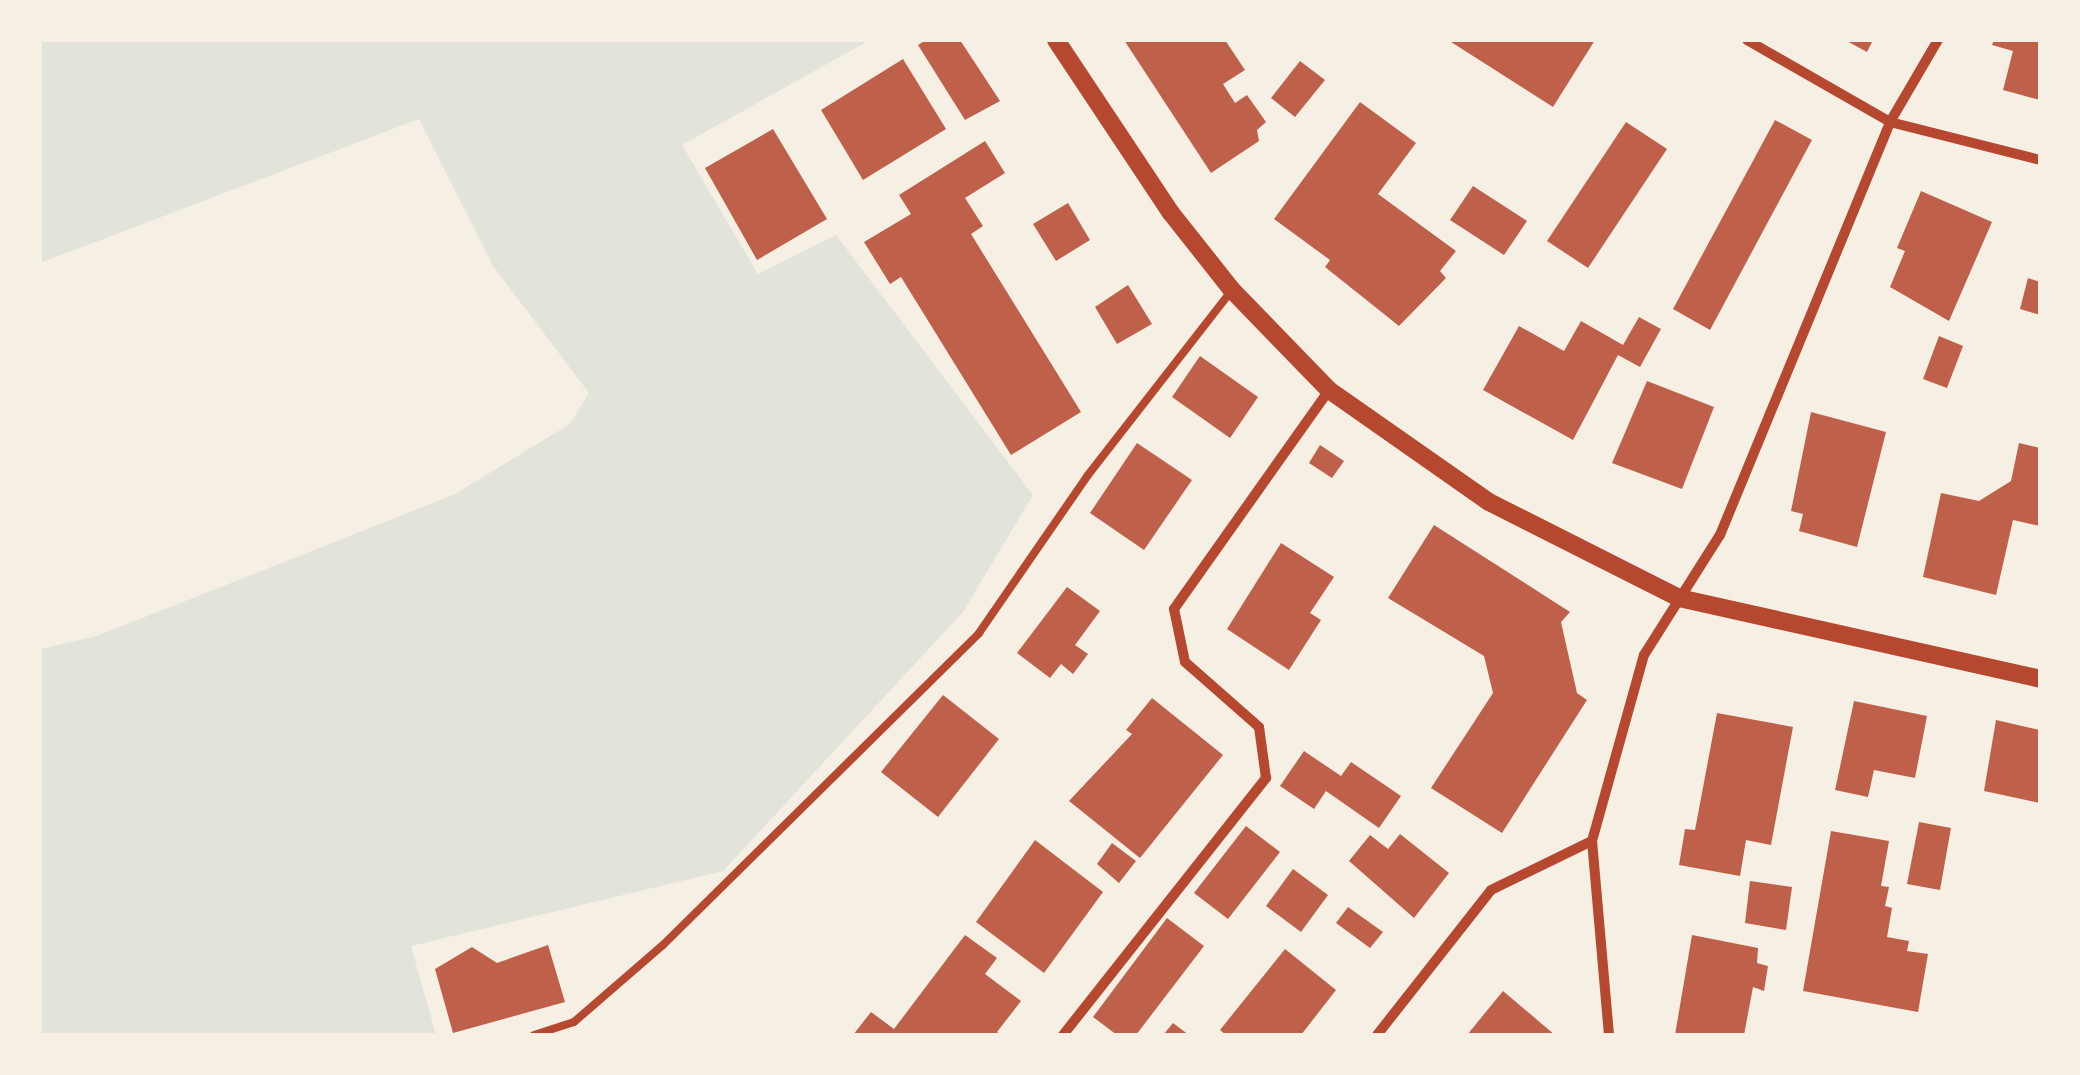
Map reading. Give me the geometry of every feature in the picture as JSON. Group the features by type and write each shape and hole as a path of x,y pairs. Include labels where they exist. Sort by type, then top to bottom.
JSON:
{"street":[{"path":"1056,40 1172,213 1232,290 1323,383 1489,502 1679,598 2040,679"},
{"path":"1747,40 1890,122 2040,160"},
{"path":"1609,1035 1592,841 1644,655 1720,535 1890,122 1938,40"},
{"path":"1063,1035 1266,778 1258,727 1184,662 1174,608 1323,383"},
{"path":"1377,1035 1491,890 1592,841"}],"lane":[{"path":"534,1035 574,1022 663,945 979,633 1088,475 1232,290"}],"shaded area":[{"path":"40,40 870,40 682,145 758,274 836,235 1033,495 963,612 723,871 411,946 436,1035 40,1035 40,649 97,636 455,494 570,424 589,393 493,266 419,119 40,263"}],"building":[{"path":"926,40 960,40 1000,101 965,120 918,45"},
{"path":"1124,40 1225,40 1245,70 1223,84 1235,103 1247,95 1266,122 1257,130 1259,141 1211,173"},
{"path":"1448,40 1595,40 1553,107"},
{"path":"1845,40 1873,40 1867,52"},
{"path":"1994,40 2040,40 2040,100 2003,90 2013,51 1992,45"},
{"path":"903,59 946,129 863,180 821,110"},
{"path":"1300,61 1325,80 1295,117 1271,98"},
{"path":"1360,102 1416,143 1378,194 1456,251 1440,271 1446,278 1399,326 1325,267 1330,260 1274,219"},
{"path":"1775,120 1812,140 1710,330 1673,309"},
{"path":"1626,122 1667,149 1588,268 1547,241"},
{"path":"773,129 827,219 757,260 705,168"},
{"path":"985,141 1005,173 965,198 983,226 971,234 1081,412 1011,455 901,277 890,284 864,242 911,214 899,195"},
{"path":"1473,186 1527,221 1504,255 1450,220"},
{"path":"1921,191 1992,222 1949,321 1890,287 1905,251 1897,248"},
{"path":"1068,203 1090,240 1056,261 1033,224"},
{"path":"2028,278 2040,282 2040,315 2020,309"},
{"path":"1128,285 1152,324 1117,344 1095,307"},
{"path":"1639,317 1661,329 1640,367 1618,355 1573,440 1483,390 1519,326 1564,351 1581,321 1623,345"},
{"path":"1939,336 1963,346 1947,388 1923,379"},
{"path":"1200,356 1258,397 1230,438 1172,397"},
{"path":"1647,381 1714,407 1682,489 1612,463"},
{"path":"1811,412 1886,432 1857,547 1799,531 1803,514 1791,511"},
{"path":"1137,443 1192,480 1144,550 1090,513"},
{"path":"2019,443 2040,448 2040,526 2013,520 1996,595 1923,577 1941,493 1979,501 2011,481"},
{"path":"1320,445 1344,461 1332,478 1309,463"},
{"path":"1434,525 1570,612 1561,622 1577,693 1587,700 1502,833 1431,788 1493,693 1484,656 1388,598"},
{"path":"1281,543 1334,577 1310,613 1321,620 1289,670 1227,629"},
{"path":"1067,587 1100,611 1075,645 1088,654 1073,674 1061,664 1050,678 1017,653"},
{"path":"943,695 999,739 938,817 881,772"},
{"path":"1152,698 1223,755 1140,858 1069,801 1132,734 1126,730"},
{"path":"1854,701 1927,716 1915,778 1874,770 1868,797 1835,790"},
{"path":"1717,713 1793,727 1771,845 1746,840 1740,876 1679,865 1685,829 1695,830"},
{"path":"1996,720 2040,730 2040,803 1984,791"},
{"path":"1304,751 1341,776 1351,762 1401,796 1379,828 1326,791 1314,809 1280,786"},
{"path":"1919,822 1951,828 1940,890 1907,884"},
{"path":"1246,826 1280,852 1228,919 1194,893"},
{"path":"1831,831 1889,841 1881,886 1889,887 1885,906 1892,908 1887,937 1909,941 1907,951 1928,954 1918,1012 1803,991"},
{"path":"1400,834 1449,873 1414,918 1349,861 1370,835 1388,849"},
{"path":"1035,840 1103,892 1044,973 976,922"},
{"path":"1112,843 1136,861 1119,883 1097,864"},
{"path":"1293,869 1328,895 1301,932 1266,906"},
{"path":"1750,881 1792,887 1786,930 1745,923"},
{"path":"1348,907 1383,932 1370,948 1336,923"},
{"path":"1167,918 1204,946 1136,1035 1117,1035 1093,1017"},
{"path":"965,935 997,958 985,974 1021,1001 997,1032 1002,1035 853,1035 871,1012 894,1029"},
{"path":"1692,935 1758,948 1757,963 1768,966 1764,991 1753,987 1744,1035 1675,1035"},
{"path":"548,945 565,1002 453,1033 435,969 472,947 497,963"},
{"path":"1285,949 1336,990 1301,1035 1226,1035 1220,1030"},
{"path":"1503,991 1555,1035 1467,1035"},
{"path":"1173,1023 1189,1035 1163,1035"}]}
